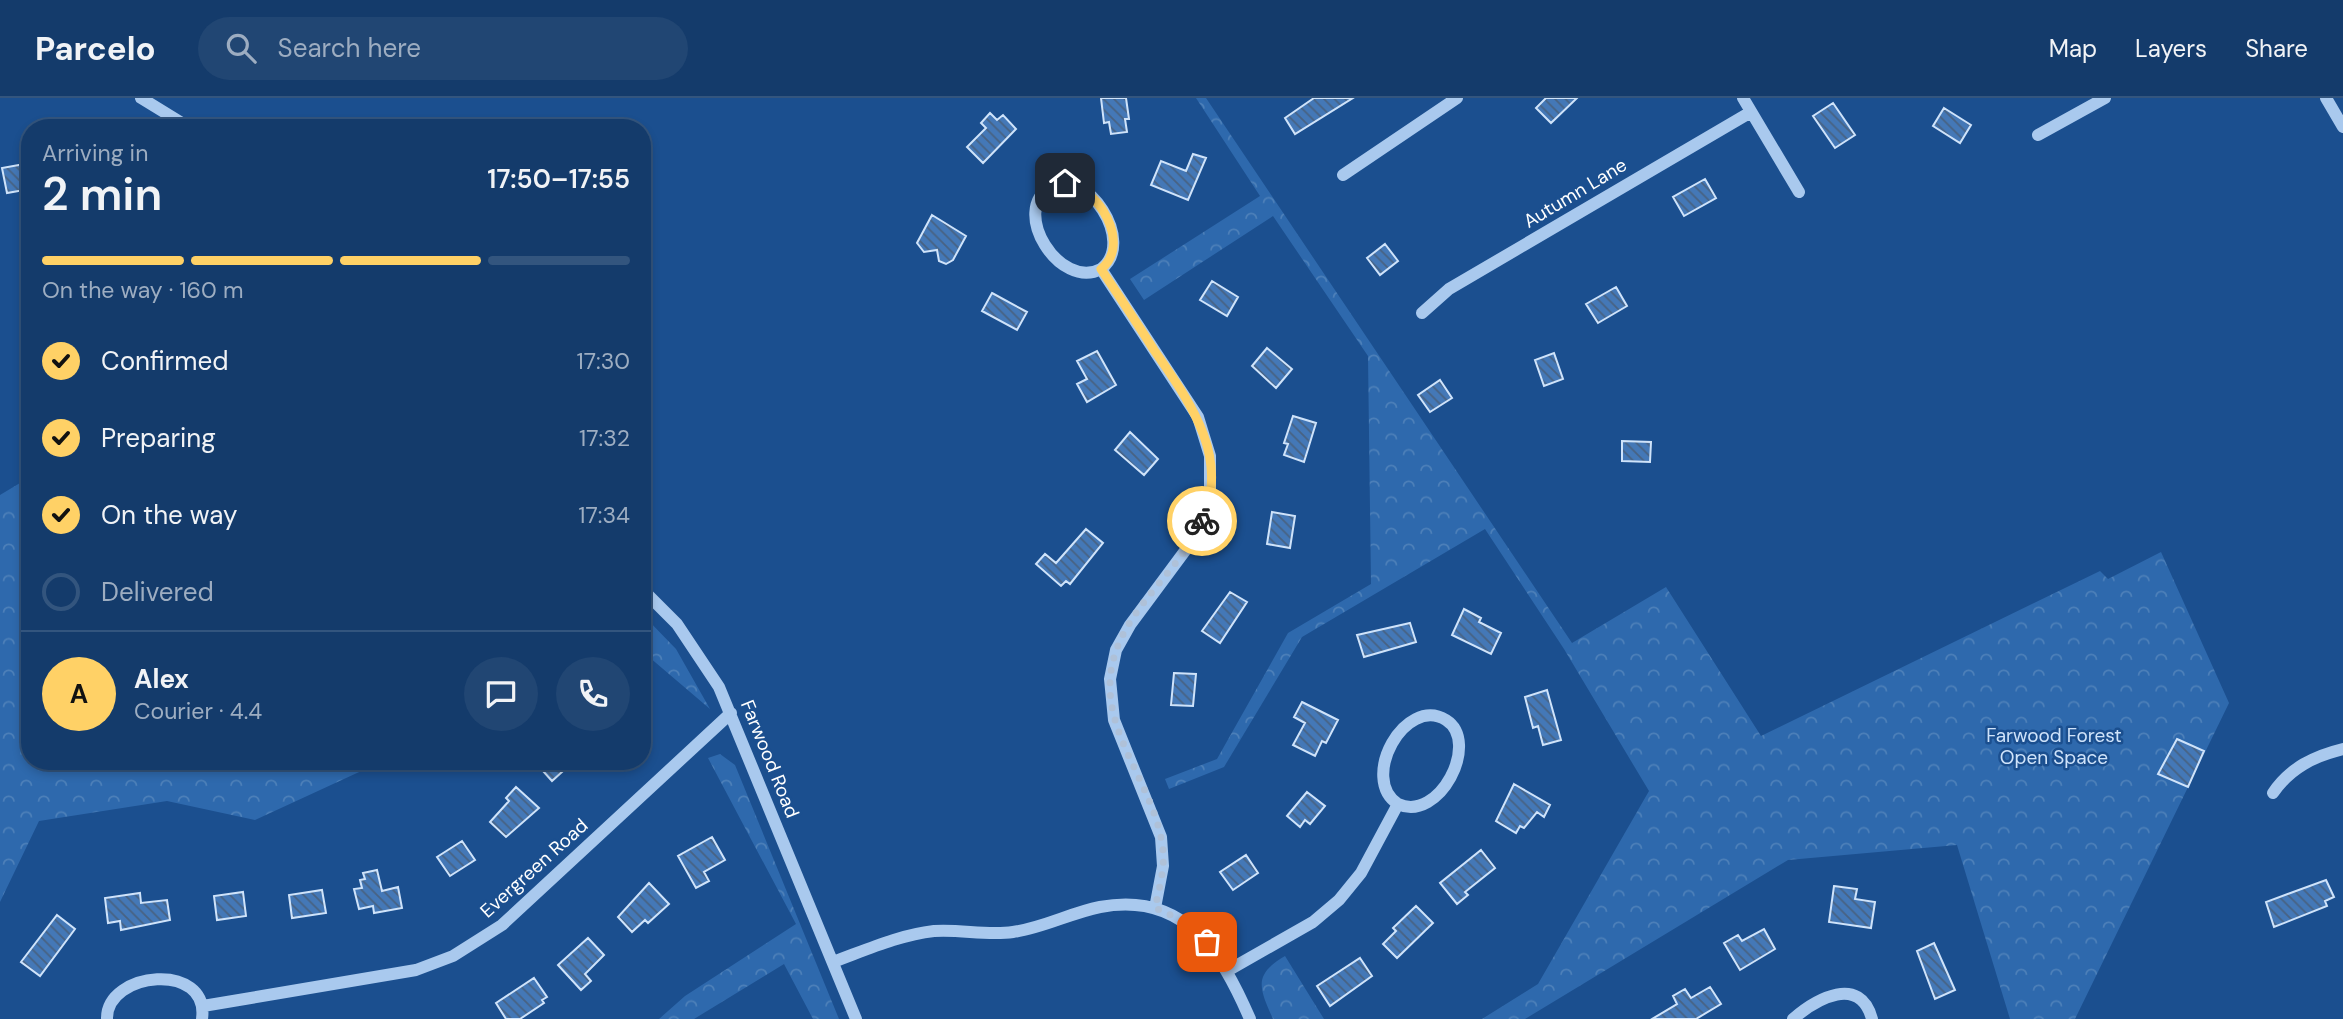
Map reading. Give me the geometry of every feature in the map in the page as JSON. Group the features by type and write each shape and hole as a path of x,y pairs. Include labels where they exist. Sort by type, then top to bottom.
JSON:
{"street":[{"path":"141,98 175,119"},
{"path":"1343,175 1457,98"},
{"path":"1743,98 1799,192"},
{"path":"2038,135 2105,98"},
{"path":"2326,98 2343,127"},
{"name":"Autumn Lane","path":"1422,313 1450,289 1751,111"},
{"path":"1065,183 1077,186 1102,211 1115,243 1113,256 1101,269 1084,275 1072,272 1047,246 1034,214 1037,201 1048,188 1065,183"},
{"path":"1101,269 1198,417 1210,456 1211,487 1204,517 1185,553 1129,625 1116,649 1110,678 1114,720 1161,837 1163,866 1155,908"},
{"name":"Farwood Road","path":"651,597 666,610 692,642 731,713 856,1019"},
{"name":"Evergreen Road","path":"107,1019 109,1004 117,994 150,982 185,983 195,990 203,1013 416,970 478,942 502,925 731,713"},
{"path":"1427,715 1444,719 1457,731 1460,744 1449,777 1427,804 1415,808 1398,804 1385,792 1382,779 1392,746 1414,719 1427,715"},
{"path":"2273,793 2284,777 2304,763 2343,749"},
{"path":"1227,971 1314,922 1339,900 1361,873 1398,804"},
{"path":"833,962 919,933 1016,932 1099,907 1129,905 1155,908 1196,930 1227,971 1250,1019"},
{"path":"1793,1019 1819,1000 1842,993 1854,995 1864,1002 1872,1019"}],"green space":[{"name":"Farwood Forest Open Space","path":"1196,98 1206,98 1572,643 1666,587 1761,736 2100,571 2108,579 2161,552 2229,703 2075,1019 2010,1019 1957,845 1788,860 1525,1019 1482,1019 1538,984 1649,791 1564,649 1485,529 1302,637 1224,767 1169,789 1165,779 1217,759 1288,633 1371,584 1368,356 1273,216 1144,300 1130,279 1260,196"},
{"path":"21,482 21,770 363,770 255,820 167,801 39,821 0,902 0,495"},
{"path":"651,623 676,649 710,709 651,659"},
{"path":"720,754 735,765 839,1019 813,1019 784,964 694,1019 659,1019 685,996 796,924 708,758"},
{"path":"1285,956 1324,1019 1273,1019 1262,991 1263,976 1274,963"}],"building":[{"path":"1101,98 1126,98 1129,119 1125,119 1127,132 1111,134 1109,122 1104,123"},
{"path":"1314,98 1353,98 1295,134 1285,118"},
{"path":"1546,98 1577,98 1551,123 1536,108"},
{"path":"1833,103 1855,135 1835,148 1813,116"},
{"path":"1944,108 1971,125 1960,143 1933,126"},
{"path":"990,113 997,120 1003,115 1016,129 983,163 967,147 986,128 981,123"},
{"path":"1193,154 1206,158 1188,200 1151,185 1161,161 1186,171"},
{"path":"21,165 21,191 7,193 2,168"},
{"path":"1705,179 1716,198 1684,216 1673,197"},
{"path":"932,215 966,236 953,260 946,264 939,261 937,250 924,252 917,243"},
{"path":"1385,244 1398,261 1380,275 1367,258"},
{"path":"1212,281 1238,297 1227,316 1200,300"},
{"path":"1616,287 1627,306 1598,323 1586,304"},
{"path":"992,293 1027,312 1017,330 982,311"},
{"path":"1267,348 1292,369 1276,388 1252,366"},
{"path":"1097,351 1116,385 1087,402 1077,384 1087,379 1077,361"},
{"path":"1554,353 1563,379 1544,386 1535,360"},
{"path":"1440,380 1452,398 1430,412 1418,395"},
{"path":"1293,416 1316,423 1304,462 1284,455 1288,444 1284,443"},
{"path":"1130,432 1158,459 1144,475 1115,450"},
{"path":"1622,441 1651,442 1650,462 1622,461"},
{"path":"1272,512 1295,516 1290,548 1267,544"},
{"path":"1086,529 1103,543 1070,584 1066,581 1061,586 1036,564 1045,554 1056,563"},
{"path":"1230,592 1247,602 1220,643 1202,631"},
{"path":"1464,609 1481,618 1479,622 1501,633 1491,654 1452,635"},
{"path":"1410,623 1416,642 1364,657 1357,635"},
{"path":"1174,673 1196,674 1193,706 1171,705"},
{"path":"1547,690 1561,740 1543,745 1538,726 1533,728 1525,697"},
{"path":"1302,702 1338,720 1326,743 1322,741 1315,756 1293,745 1305,723 1294,717"},
{"path":"2177,739 2204,751 2188,787 2158,774"},
{"path":"542,770 564,770 552,781"},
{"path":"1514,784 1550,805 1544,817 1537,812 1524,828 1520,826 1516,833 1496,821"},
{"path":"516,787 539,808 506,837 490,822 509,801 506,798"},
{"path":"1307,792 1325,806 1310,824 1305,820 1300,827 1287,816"},
{"path":"712,837 725,860 704,872 709,881 696,888 678,856"},
{"path":"462,841 475,860 450,876 437,857"},
{"path":"1481,850 1495,868 1465,892 1468,895 1457,904 1440,883"},
{"path":"1246,855 1258,873 1233,890 1220,872"},
{"path":"377,870 382,891 398,887 402,908 374,913 373,906 359,909 354,889 362,888 360,880 365,879 363,873"},
{"path":"2326,880 2334,897 2325,901 2327,906 2274,927 2266,902"},
{"path":"649,883 669,904 648,923 645,920 632,932 618,917"},
{"path":"1834,886 1857,889 1855,899 1875,902 1871,928 1829,922"},
{"path":"322,890 326,913 292,918 289,895"},
{"path":"243,892 246,916 217,920 214,896"},
{"path":"140,893 141,903 167,900 170,920 121,930 120,921 108,923 105,898"},
{"path":"1416,906 1433,923 1397,958 1383,944 1396,931 1393,928"},
{"path":"57,915 75,929 40,976 21,962"},
{"path":"1764,929 1775,949 1740,970 1724,943 1738,935 1742,941"},
{"path":"588,938 604,955 585,974 591,981 581,990 558,965"},
{"path":"1934,943 1955,990 1935,999 1917,951"},
{"path":"1360,958 1372,976 1330,1006 1317,986"},
{"path":"534,978 547,997 542,1000 544,1003 520,1019 506,1019 496,1003"},
{"path":"1710,987 1721,1004 1696,1019 1652,1019 1677,1004 1673,996 1685,989 1691,998"}],"way so far":[{"path":"1202,521 1185,553 1129,625 1116,649 1110,692 1114,720 1161,837 1162,878 1155,908 1182,920 1207,942"}],"route":[{"path":"1065,183 1083,189 1102,211 1112,230 1115,250 1110,261 1101,269 1198,417 1206,436 1212,477 1210,497 1202,521"}]}
